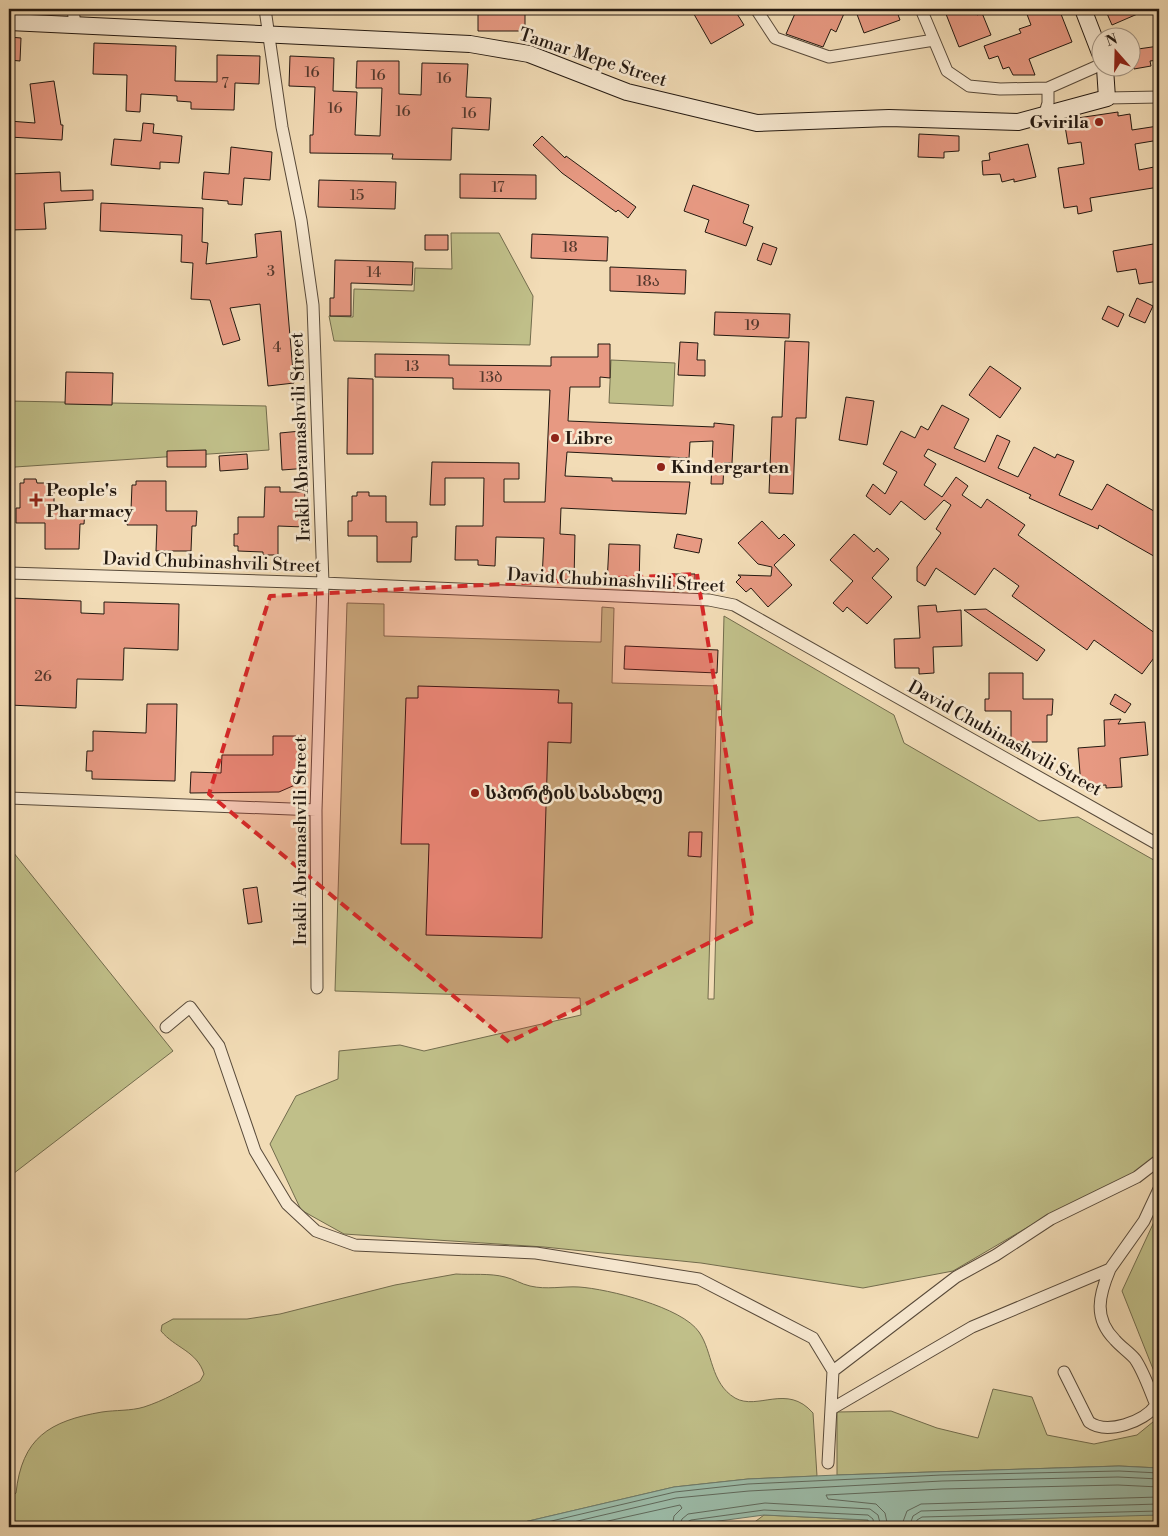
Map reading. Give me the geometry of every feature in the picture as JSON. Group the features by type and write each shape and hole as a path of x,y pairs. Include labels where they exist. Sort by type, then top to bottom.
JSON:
{"street":[{"name":"Irakli Abramashvili Street","path":"265,9 282,127 301,220 313,305 323,583 316,810 317,988"},
{"path":"756,9 775,38 829,57 934,40"},
{"path":"921,9 947,71 969,86 1000,90 1048,88 1090,69"},
{"path":"1083,9 1090,28"},
{"name":"Tamar Mepe Street","path":"9,22 74,17 269,34 470,44 529,54 627,92 757,123 889,118 1018,122 1108,98 1159,97"},
{"path":"1106,78 1108,98"},
{"path":"1044,116 1048,103 1048,88"},
{"name":"David Chubinashvili Street","path":"9,573 323,583 709,600 734,605 1159,845"},
{"path":"9,798 316,810"},
{"path":"166,1027 190,1007 219,1046 255,1151 287,1204 316,1231 355,1245 536,1253 699,1279 813,1338 833,1371 833,1408 828,1463"},
{"path":"833,1371 956,1276 996,1256 1051,1219 1137,1177 1159,1160"},
{"path":"1064,1372 1089,1422 1096,1427 1115,1427 1149,1415 1156,1406 1135,1360 1113,1339 1101,1322 1100,1308 1105,1280 1110,1269 1144,1221 1159,1189"},
{"path":"833,1408 972,1327 1110,1269"}],"highlighted area":[{"path":"697,574 753,921 509,1042 209,794 270,596"}],"shaded area":[{"path":"451,233 499,233 533,296 530,345 334,341 329,316 353,317 354,289 414,291 415,268 452,269"},
{"path":"611,360 675,363 673,406 609,403"},
{"path":"9,401 266,406 269,450 15,467 9,479"},
{"path":"347,603 384,604 384,636 596,642 601,642 602,607 614,608 612,683 717,686 708,999 714,999 724,616 894,715 904,743 1039,821 1078,817 1159,863 1159,1152 1135,1176 1045,1217 953,1271 863,1288 701,1263 544,1247 344,1234 301,1210 270,1144 296,1096 338,1079 339,1051 400,1045 424,1051 581,1015 580,998 335,991"},
{"path":"9,847 173,1051 9,1177"},
{"path":"1159,1205 1159,1384 1122,1291 1153,1224"},
{"path":"456,1274 499,1276 536,1287 592,1288 644,1301 677,1315 690,1323 699,1332 704,1340 716,1376 727,1392 735,1398 753,1402 783,1398 803,1404 813,1413 817,1476 748,1479 674,1487 503,1527 9,1527 9,1498 16,1493 19,1474 25,1458 41,1435 53,1427 83,1416 144,1407 165,1399 200,1381 204,1374 201,1366 191,1355 161,1331 162,1325 173,1319 247,1319 280,1314 395,1285"},
{"path":"993,1389 1032,1397 1047,1435 1094,1444 1137,1435 1159,1417 1159,1468 1119,1466 837,1475 837,1412 891,1411 937,1428 978,1438"},
{"path":"764,1515 868,1520 870,1527 748,1527"},
{"path":"1159,1515 1159,1527 919,1527 921,1522"}],"water":[{"path":"1119,1466 1159,1468 1159,1515 922,1522 919,1527 870,1527 868,1520 764,1515 674,1527 503,1527 674,1487 748,1479"}],"building":[{"path":"478,9 525,9 525,31 478,31"},
{"path":"691,9 734,9 744,25 711,44"},
{"path":"797,9 846,9 836,32 831,29 823,47 786,34"},
{"path":"855,9 896,9 900,20 864,33"},
{"path":"944,9 975,9 977,15 982,13 991,35 959,47"},
{"path":"1025,9 1059,9 1072,42 1029,59 1035,75 1013,75 1009,67 1003,69 998,56 989,59 984,46 1021,33 1019,29 1031,25"},
{"path":"1105,9 1149,9 1112,25"},
{"path":"9,37 21,38 20,61 9,60"},
{"path":"94,43 176,46 175,81 217,82 217,55 260,56 259,84 235,83 234,110 191,109 191,102 177,101 177,96 141,94 140,112 126,111 127,75 93,74"},
{"path":"1159,46 1159,60 1150,61 1151,66 1140,68 1140,49"},
{"path":"290,56 334,58 333,91 357,92 355,135 380,136 382,88 356,88 357,61 399,61 399,94 421,95 422,63 468,64 466,97 491,98 489,130 452,128 451,160 392,159 393,154 310,153 310,135 313,135 315,87 289,86"},
{"path":"54,81 61,125 63,125 62,140 9,137 9,121 35,123 30,84"},
{"path":"1118,112 1118,116 1130,114 1132,130 1158,126 1159,140 1135,144 1139,170 1159,166 1159,187 1090,198 1092,211 1078,214 1077,206 1064,208 1058,168 1084,164 1081,142 1068,144 1064,120"},
{"path":"143,123 154,124 153,133 182,136 179,163 160,162 160,169 111,165 114,139 141,141"},
{"path":"919,134 959,136 959,151 944,152 944,158 918,157"},
{"path":"542,136 565,158 566,156 636,207 628,218 618,210 616,212 562,173 533,145"},
{"path":"1028,144 1036,177 1014,182 1014,179 1002,182 1000,174 983,175 982,161 990,160 989,153"},
{"path":"231,147 272,152 270,180 244,178 242,205 228,204 228,201 202,199 204,172 229,174"},
{"path":"60,172 61,191 93,190 93,200 44,203 46,229 10,230 9,174"},
{"path":"460,174 536,175 536,199 460,198"},
{"path":"319,180 396,182 395,209 318,207"},
{"path":"693,185 749,205 743,223 753,227 746,246 705,232 709,220 684,211"},
{"path":"101,203 203,208 202,242 208,243 206,264 257,257 255,234 281,231 294,383 268,386 260,304 230,308 240,340 223,345 210,300 191,299 193,263 181,262 182,235 100,231"},
{"path":"532,234 608,237 607,261 531,258"},
{"path":"425,235 448,235 448,250 425,250"},
{"path":"763,243 777,248 771,265 757,260"},
{"path":"1159,243 1159,281 1139,284 1136,269 1117,272 1113,251"},
{"path":"335,260 413,262 412,285 351,283 351,316 330,316 330,298 334,298"},
{"path":"610,267 686,270 685,294 610,291"},
{"path":"1137,298 1153,306 1145,323 1129,316"},
{"path":"1108,306 1124,314 1118,327 1102,319"},
{"path":"715,312 790,314 789,338 714,335"},
{"path":"785,341 809,342 806,418 796,418 793,494 769,493 772,417 782,417"},
{"path":"680,342 698,343 697,360 705,360 705,376 678,375"},
{"path":"598,344 610,344 610,378 600,377 600,387 570,387 568,421 714,427 714,423 734,425 732,463 724,463 723,484 711,484 713,441 690,442 689,458 567,452 565,476 612,478 612,481 690,482 686,514 561,508 560,534 575,535 574,580 542,580 544,538 496,537 495,566 478,565 478,560 455,560 456,526 483,526 484,478 445,478 445,505 430,505 432,462 519,463 519,479 504,479 504,502 545,502 550,390 453,389 453,378 375,377 375,354 449,355 449,365 551,366 551,357 598,357"},
{"path":"990,366 1021,388 1000,418 969,395"},
{"path":"66,372 113,373 112,405 65,404"},
{"path":"348,378 373,379 373,454 347,454"},
{"path":"846,397 874,401 867,445 839,440"},
{"path":"942,405 969,419 954,448 985,462 997,435 1010,441 998,468 1018,477 1034,447 1055,458 1057,454 1074,461 1059,495 1092,510 1107,484 1159,514 1159,559 1099,525 1098,529 1029,498 1031,495 928,449 924,456 936,464 924,485 942,497 956,477 968,486 962,495 981,508 987,499 1025,525 1018,535 1159,636 1159,651 1142,674 1094,640 1087,650 1012,596 1019,586 994,568 975,595 936,568 925,586 917,581 917,567 941,533 936,529 951,505 944,500 925,520 901,501 890,515 866,496 873,484 885,494 897,472 883,464 901,431 915,438 921,426 928,430"},
{"path":"301,431 302,446 307,445 309,468 282,470 280,433"},
{"path":"206,450 206,467 167,467 167,451"},
{"path":"247,454 248,469 220,471 219,456"},
{"path":"24,479 36,479 37,483 54,483 54,509 85,509 84,524 80,524 79,549 45,549 45,523 16,523 16,508 20,508 20,483 24,483"},
{"path":"136,481 166,481 166,511 197,511 196,526 192,526 191,551 156,551 157,525 127,525 128,510 131,510 132,485 136,485"},
{"path":"265,487 280,487 280,492 305,492 304,527 278,526 278,555 238,551 238,546 234,546 234,534 238,534 238,517 264,517"},
{"path":"357,492 369,492 369,496 386,496 386,522 417,522 417,537 412,537 411,562 377,562 377,536 348,536 348,521 352,521 352,496 357,496"},
{"path":"762,521 779,539 784,534 795,545 774,565 792,585 768,607 751,588 746,592 736,582 741,577 738,575 771,576 772,567 758,564 738,543"},
{"path":"677,534 702,539 699,553 674,548"},
{"path":"854,534 874,552 877,548 889,559 872,578 892,597 867,624 847,607 843,612 833,603 853,581 830,560"},
{"path":"609,544 640,545 639,585 607,584"},
{"path":"670,574 695,574 695,587 670,586"},
{"path":"11,598 81,601 81,613 104,614 104,602 179,604 178,650 124,648 123,680 77,679 76,708 9,705"},
{"path":"936,605 937,612 961,610 962,646 933,647 934,673 919,674 919,668 895,668 894,639 920,638 918,606"},
{"path":"986,609 1045,650 1037,661 964,610"},
{"path":"625,646 718,650 717,673 624,669"},
{"path":"989,673 1023,673 1023,699 1053,699 1052,715 1047,715 1047,742 1011,742 1011,711 985,711 985,699 989,699"},
{"name":"სპორტის სასახლე","path":"418,686 559,690 558,703 572,703 571,743 548,742 542,938 426,935 429,844 401,844 406,698 418,698"},
{"path":"1115,694 1131,704 1125,713 1110,704"},
{"path":"147,704 177,704 175,781 92,779 92,771 86,771 87,751 93,751 93,731 146,733"},
{"path":"1121,719 1118,724 1145,722 1148,755 1120,758 1122,787 1106,788 1106,785 1081,786 1078,748 1105,746 1104,720"},
{"path":"273,736 302,736 302,771 295,785 279,792 190,793 191,772 221,773 222,755 273,755"},
{"path":"689,832 702,832 701,857 688,856"},
{"path":"257,887 262,922 248,924 243,889"}],"place":[{"name":"Gvirila","path":"1099,122"},
{"name":"Libre","path":"555,438"},
{"name":"Kindergarten","path":"661,467"},
{"name":"People's Pharmacy","path":"36,500"},
{"name":"სპორტის სასახლე","path":"475,793"}]}
